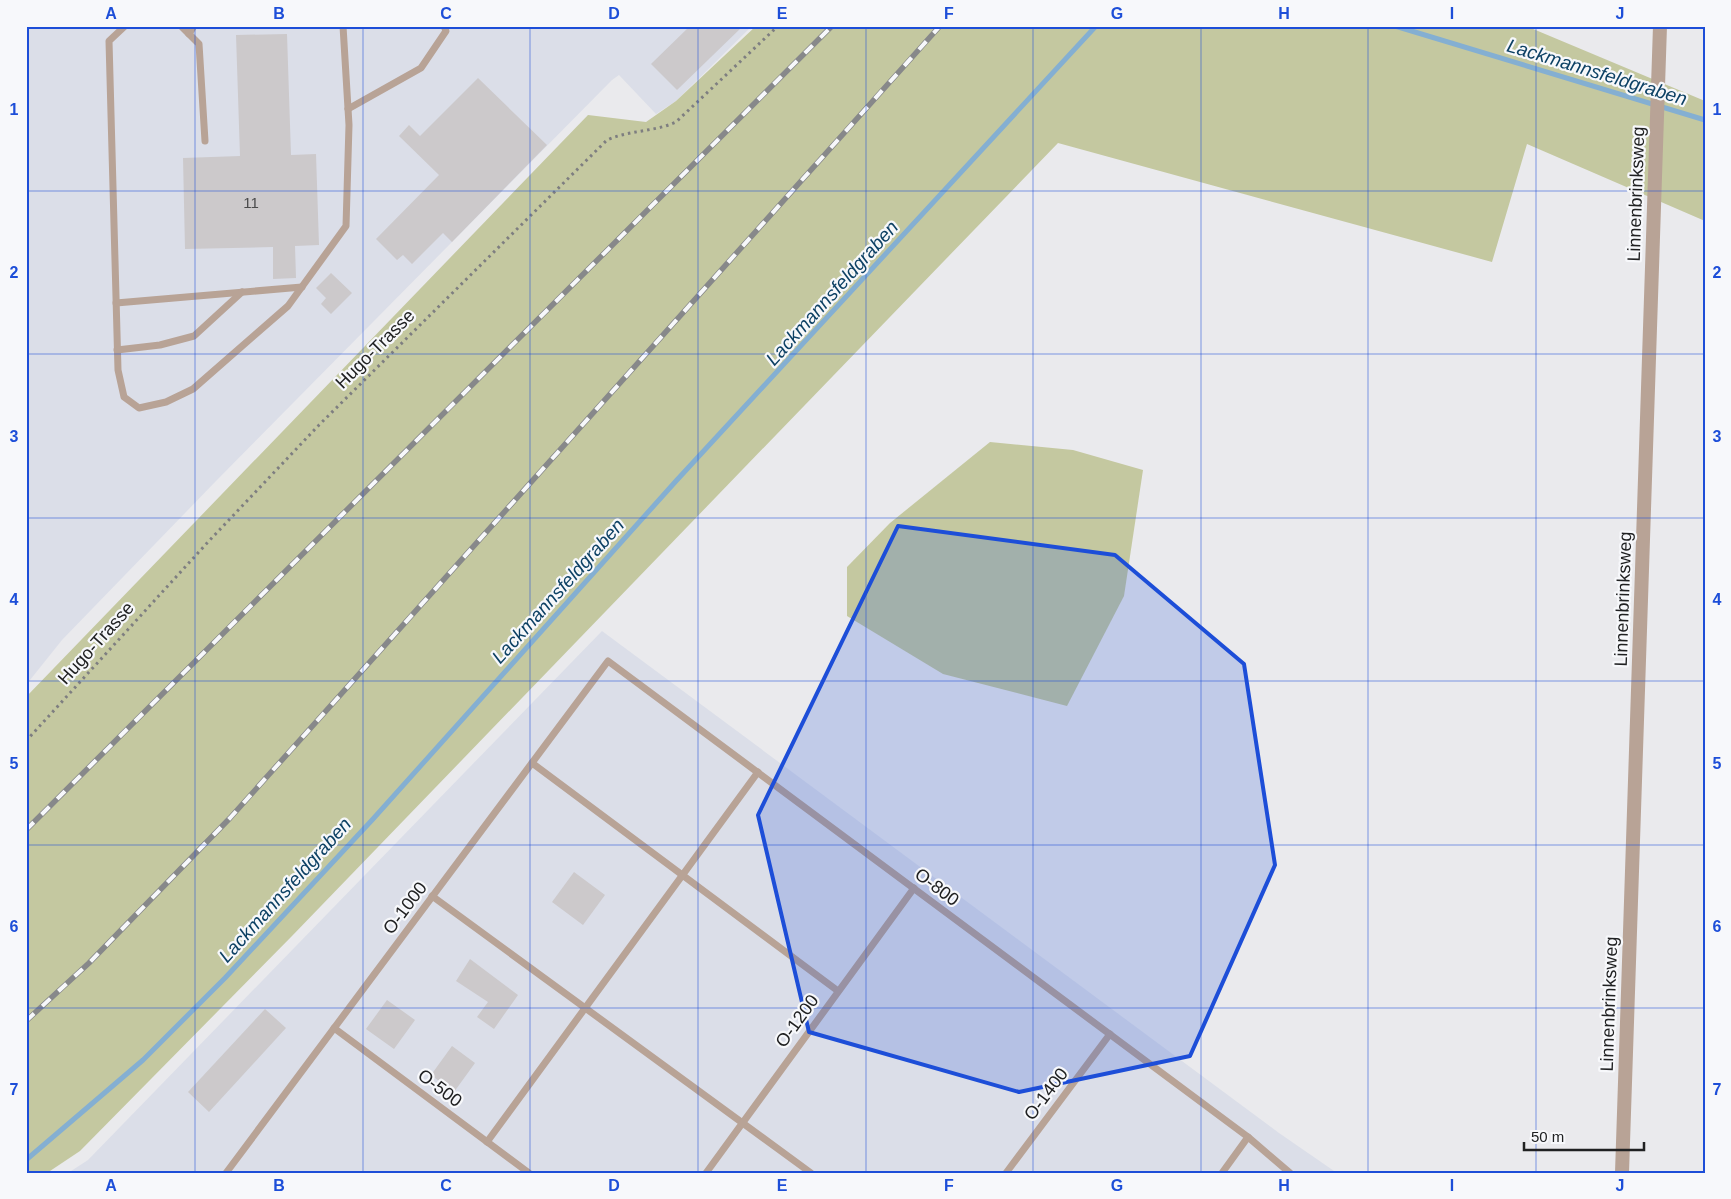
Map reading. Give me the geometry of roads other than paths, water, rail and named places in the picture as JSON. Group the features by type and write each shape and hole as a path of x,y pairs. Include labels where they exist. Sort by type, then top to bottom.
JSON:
{"street":[{"name":"Linnenbrinksweg","path":"1622,1173 1660,26"}],"lane":[{"path":"125,26 109,41 117,350 118,370 124,398 139,408 166,402 193,389 288,306 346,226 348,109 343,26"},
{"path":"181,26 199,44 205,141"},
{"path":"189,34 194,26"},
{"path":"348,109 422,68 446,31 444,26"},
{"path":"116,303 302,287"},
{"path":"117,350 160,345 194,336 242,292"},
{"name":"O-1000","path":"226,1173 608,660"},
{"name":"O-800","path":"608,660 1248,1137 1290,1173"},
{"path":"532,763 838,991"},
{"path":"487,1142 758,772"},
{"name":"O-1200","path":"706,1173 914,888"},
{"path":"432,896 811,1173"},
{"name":"O-500","path":"334,1028 529,1173"},
{"name":"O-1400","path":"1006,1173 1110,1034"},
{"path":"1222,1173 1248,1137"}],"waterway":[{"name":"Lackmannsfeldgraben","path":"26,1160 143,1060 225,978 373,819 676,481 1096,26"},
{"name":"Lackmannsfeldgraben","path":"1395,26 1705,120"}],"railway":[{"path":"26,830 832,26"},
{"path":"26,1021 89,963 230,818 940,26"}]}
